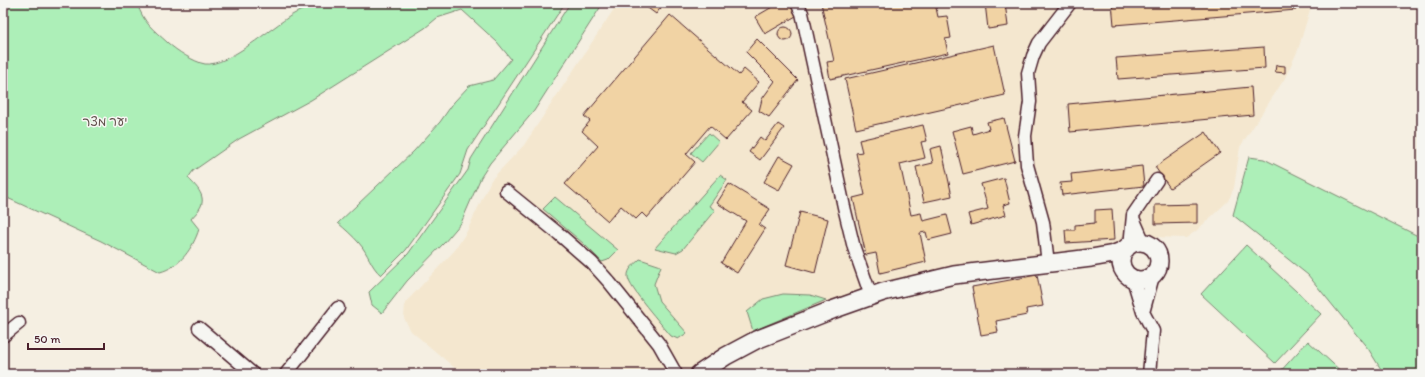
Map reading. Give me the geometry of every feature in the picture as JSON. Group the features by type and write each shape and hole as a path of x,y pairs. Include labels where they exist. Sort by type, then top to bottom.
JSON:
{"street":[{"path":"797,3 802,13 854,248 871,296"},
{"path":"1048,263 1043,222 1027,165 1026,136 1030,102 1028,73 1032,56 1039,43 1070,3"},
{"path":"1149,374 1153,331 1143,312 1129,275 1121,260 1133,246 1133,215 1157,180"},
{"path":"506,191 560,234 592,263 659,344 676,374"},
{"path":"699,374 726,356 756,340 871,296 954,275 1091,258 1114,254 1133,246 1153,248 1158,256 1158,265 1152,276 1145,298 1143,312"},
{"path":"1091,258 1143,280 1152,276"},
{"path":"286,374 338,308"},
{"path":"3,336 19,323"},
{"path":"199,328 253,374"}],"shaded area":[{"path":"618,3 1312,3 1298,50 1285,78 1240,147 1234,188 1228,201 1196,231 1186,238 1153,237 1115,248 999,259 940,272 717,354 687,374 462,374 411,331 404,318 405,303 455,250 467,231 491,180 524,145"}],"green space":[{"name":"יער מצר","path":"3,3 137,3 143,16 153,30 186,56 205,64 214,63 237,53 292,15 315,6 329,3 565,3 468,150 460,174 406,250 381,275 359,243 338,223 414,151 469,86 493,80 511,59 497,42 462,10 437,18 425,28 311,100 239,139 193,171 188,178 199,190 202,202 199,210 191,219 199,229 185,256 174,266 160,272 101,241 3,196"},
{"path":"570,3 603,3 534,111 490,163 481,177 461,223 407,281 382,313 372,305 369,292 408,254 468,170 471,159"},
{"path":"709,133 719,142 702,162 691,153"},
{"path":"1249,157 1264,159 1422,238 1422,374 1384,374 1369,350 1308,275 1233,215"},
{"path":"720,175 727,180 709,206 715,210 683,249 676,253 655,248"},
{"path":"555,197 618,250 608,260 602,262 584,244 543,209"},
{"path":"1246,245 1321,314 1275,363 1201,294"},
{"path":"640,259 661,266 654,284 659,301 687,333 678,339 671,336 654,316 639,297 630,282 628,274 632,267"},
{"path":"783,294 810,295 826,300 753,331 747,312 763,299"},
{"path":"1308,341 1344,374 1278,374"}],"building":[{"path":"641,3 664,3 656,14"},
{"path":"779,3 789,3 796,16 765,34 755,17"},
{"path":"821,3 935,3 938,17 947,16 951,38 945,39 948,53 830,79 827,62 834,61"},
{"path":"985,3 1005,3 1008,26 988,29"},
{"path":"1112,3 1295,3 1296,10 1114,25"},
{"path":"670,15 739,75 744,69 759,82 742,102 752,110 726,140 710,126 686,154 695,162 647,218 642,213 636,219 621,206 608,221 565,184 598,146 582,131 590,121 584,116"},
{"path":"782,27 788,27 792,31 792,37 788,41 782,41 778,37 778,31"},
{"path":"757,39 798,80 769,117 759,111 762,99 775,81 746,52"},
{"path":"994,45 1005,95 856,129 845,79"},
{"path":"1264,47 1265,68 1118,79 1116,58"},
{"path":"1276,65 1285,66 1285,73 1275,72"},
{"path":"1251,87 1253,115 1070,132 1068,104"},
{"path":"1004,118 1015,161 963,174 952,131 971,126 973,134 989,129 987,122"},
{"path":"778,124 784,128 760,160 749,152 760,137 765,141"},
{"path":"923,125 927,141 921,142 925,158 900,164 911,215 921,213 923,221 947,215 952,234 928,240 926,232 920,233 926,262 880,273 876,253 866,255 853,198 865,195 856,153 862,152 859,140"},
{"path":"1206,132 1220,153 1170,188 1155,167"},
{"path":"941,146 952,196 924,202 916,167 933,163 930,149"},
{"path":"779,156 794,164 779,190 764,182"},
{"path":"1142,166 1144,186 1062,195 1060,183 1072,182 1071,174"},
{"path":"1004,178 1010,203 1003,205 1006,215 971,225 968,214 988,209 981,184"},
{"path":"729,184 770,209 759,225 765,229 737,273 721,263 746,221 717,203"},
{"path":"1197,204 1197,223 1155,224 1155,205"},
{"path":"1112,209 1114,240 1066,243 1065,230 1075,230 1075,225 1095,223 1095,210"},
{"path":"800,212 828,219 815,273 786,265"},
{"path":"1037,275 1043,306 1026,309 1027,315 996,321 998,332 981,335 972,287"}]}
